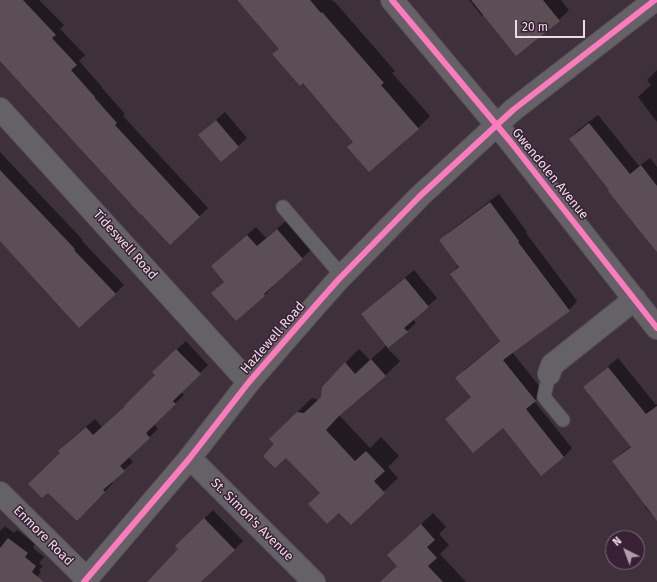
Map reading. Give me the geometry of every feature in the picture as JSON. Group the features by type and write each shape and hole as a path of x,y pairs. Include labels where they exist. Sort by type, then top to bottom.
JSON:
{"street":[{"name":"Gwendolen Avenue","path":"392,0 496,124 657,328"},
{"name":"Hazlewell Road","path":"85,581 189,459 249,382 342,276 420,196 496,124 655,0"},
{"name":"Tideswell Road","path":"0,108 249,382"},
{"path":"549,374 552,364 635,299"},
{"name":"St. Simon's Avenue","path":"189,459 200,468 314,582"},
{"name":"Enmore Road","path":"0,493 85,581"}],"lane":[{"path":"283,207 342,276"},
{"path":"549,374 544,397 563,420"}],"building":[{"path":"0,0 23,0 56,35 52,38 77,65 71,70 117,123 115,125 200,217 170,245 0,61"},
{"path":"237,0 310,0 384,83 381,85 419,129 369,172 347,147 353,142 303,83 300,86 272,54 279,49"},
{"path":"471,0 543,0 560,21 516,56"},
{"path":"216,120 239,147 221,162 198,135"},
{"path":"589,123 630,174 641,165 657,186 657,252 569,139"},
{"path":"0,170 116,294 79,328 0,241"},
{"path":"490,202 570,311 503,360 536,401 526,409 564,457 541,476 503,428 473,453 445,419 471,397 455,378 500,341 450,274 459,267 439,240"},
{"path":"277,229 303,259 264,294 265,296 236,321 211,293 224,282 211,266 247,235 257,246"},
{"path":"405,278 429,307 404,328 408,332 388,348 361,314"},
{"path":"176,349 201,374 173,401 176,404 146,433 150,438 120,466 125,471 103,490 105,492 77,521 48,493 42,498 28,484 60,453 58,451 86,427 93,435 125,406 155,375 152,372"},
{"path":"371,359 386,376 339,416 326,430 355,461 366,451 385,471 374,481 385,493 351,525 339,513 327,524 308,504 320,493 286,458 275,468 263,456 274,444 269,439 297,412 304,413 321,397 322,387 345,362 355,374"},
{"path":"608,367 646,414 657,406 657,521 612,461 631,447 583,387"},
{"path":"204,518 235,550 201,582 147,582 178,549 175,546"},
{"path":"421,524 435,540 427,547 437,558 428,566 443,582 380,582 397,566 387,555"},
{"path":"8,538 28,553 25,557 36,566 32,572 44,582 0,582 0,548"}],"cycle path":[{"path":"392,0 510,141 657,328"},
{"path":"84,582 189,459 249,382 308,314 338,280 420,196 513,110 655,0"}]}
